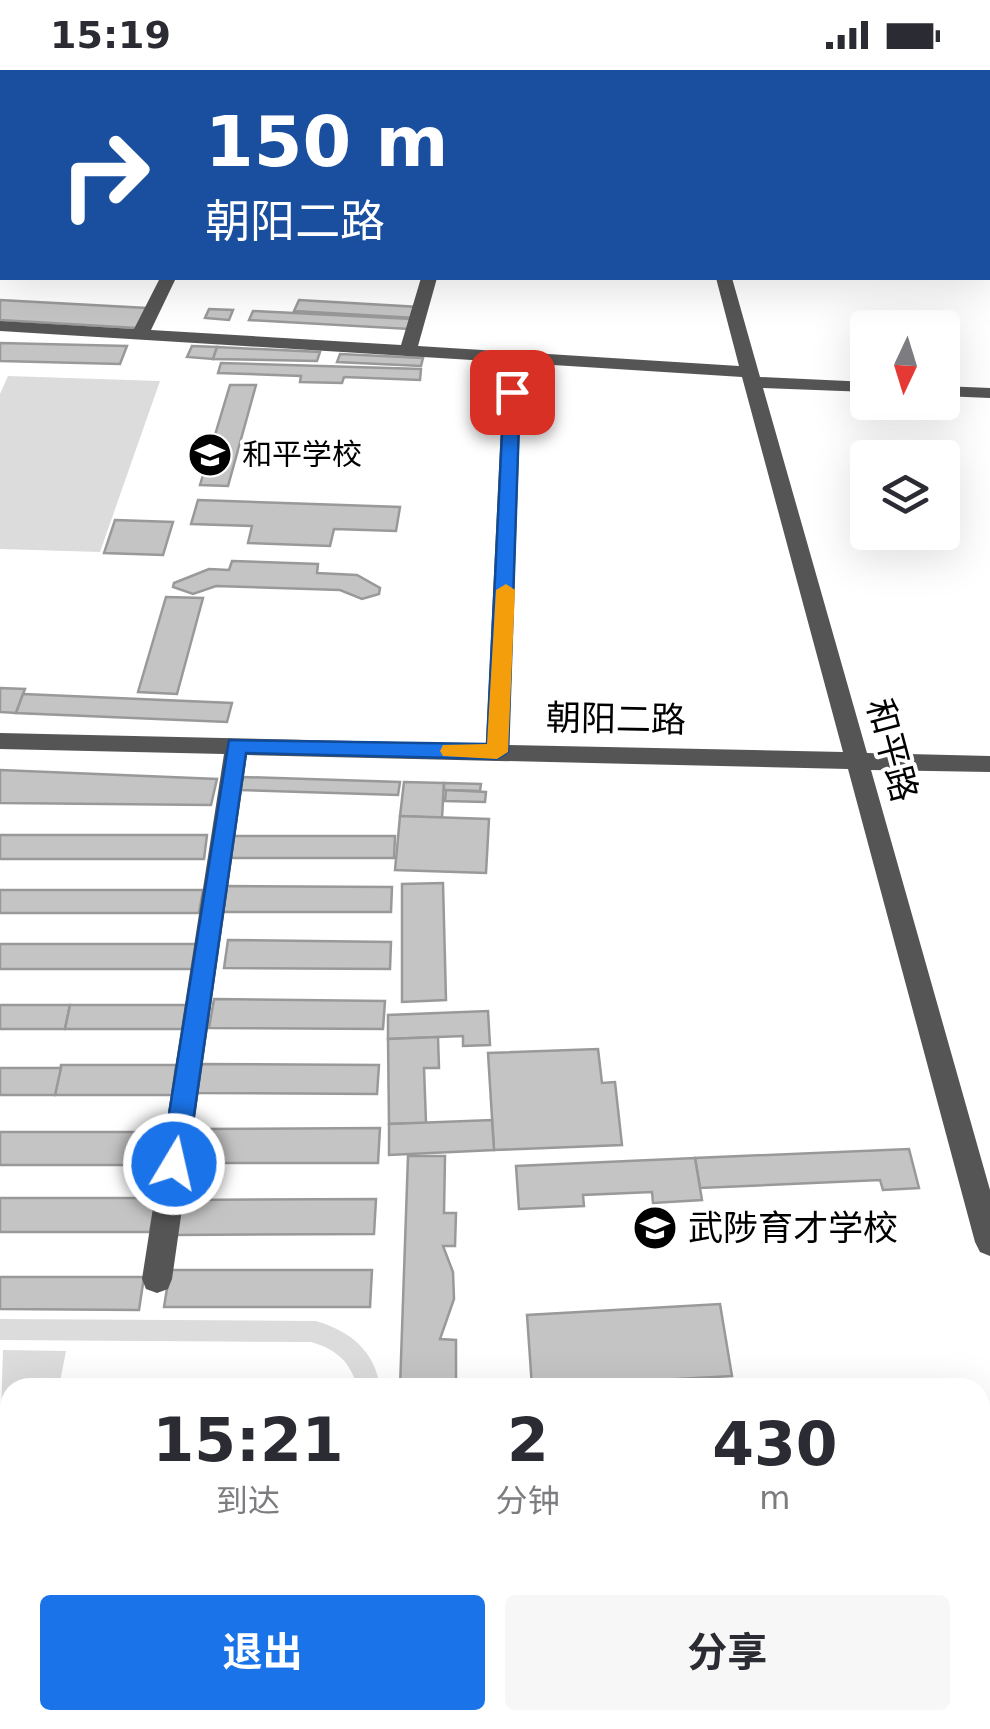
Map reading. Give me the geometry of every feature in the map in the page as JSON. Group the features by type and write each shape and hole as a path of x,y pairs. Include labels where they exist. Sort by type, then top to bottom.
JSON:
{"street":[{"path":"140,334 167,280"},
{"path":"408,351 427,280"},
{"name":"和平路","path":"725,280 990,1242"},
{"path":"0,326 513,358 850,385"},
{"path":"497,752 513,358"},
{"path":"960,392 990,393"},
{"name":"朝阳二路","path":"0,741 990,764"},
{"path":"156,1279 237,746"}],"shaded area":[{"path":"8,376 160,381 100,552 0,549 0,394"},
{"path":"0,1319 316,1321 340,1330 359,1344 378,1378 354,1378 341,1358 311,1342 0,1340"},
{"path":"3,1350 66,1351 61,1378 2,1378"}],"building":[{"path":"0,300 146,308 137,328 0,320"},
{"path":"299,300 419,307 416,318 294,311"},
{"path":"209,309 233,310 229,320 205,318"},
{"path":"253,311 412,319 409,329 249,320"},
{"path":"0,343 127,346 120,364 0,361"},
{"path":"192,346 217,347 213,359 187,357"},
{"path":"217,347 320,352 317,361 213,359"},
{"path":"340,354 423,358 421,366 337,362"},
{"path":"221,363 421,369 420,380 344,377 342,383 300,382 301,376 218,373"},
{"path":"230,385 256,385 228,486 200,485"},
{"path":"198,500 400,507 396,531 334,529 330,546 248,543 252,526 191,524"},
{"path":"115,520 173,522 163,555 104,553"},
{"path":"232,561 318,564 317,573 357,575 380,588 379,594 362,599 340,590 216,586 193,594 173,587 174,583 209,569 229,570"},
{"path":"166,597 203,598 177,694 138,692"},
{"path":"0,688 25,689 16,713 0,712"},
{"path":"23,694 232,703 227,722 16,713"},
{"path":"0,770 217,779 211,805 0,803"},
{"path":"243,777 400,782 398,795 240,790"},
{"path":"404,782 444,783 442,818 400,816"},
{"path":"444,783 481,784 480,791 444,790"},
{"path":"446,790 486,792 485,802 445,801"},
{"path":"400,816 489,819 486,873 395,870"},
{"path":"0,835 207,835 204,859 0,859"},
{"path":"232,836 395,836 394,858 229,858"},
{"path":"443,883 446,1000 402,1002 402,884"},
{"path":"227,886 392,887 391,912 223,912"},
{"path":"0,890 203,890 199,913 0,913"},
{"path":"228,940 391,942 390,969 224,968"},
{"path":"0,944 197,944 193,969 0,969"},
{"path":"214,999 385,1001 383,1029 209,1028"},
{"path":"0,1005 70,1005 65,1029 0,1029"},
{"path":"70,1005 191,1005 187,1029 65,1029"},
{"path":"488,1011 490,1045 463,1046 463,1036 388,1039 388,1015"},
{"path":"438,1037 439,1068 424,1068 426,1123 389,1124 388,1039"},
{"path":"598,1049 602,1083 615,1082 622,1145 494,1150 488,1053"},
{"path":"199,1064 379,1065 377,1094 194,1093"},
{"path":"61,1065 176,1065 172,1095 55,1095"},
{"path":"0,1068 61,1068 55,1095 0,1095"},
{"path":"492,1120 494,1150 389,1155 389,1124"},
{"path":"380,1128 378,1163 185,1163 190,1129"},
{"path":"0,1132 168,1132 163,1165 0,1165"},
{"path":"909,1149 919,1188 883,1190 880,1180 700,1188 695,1158"},
{"path":"408,1156 445,1156 444,1213 456,1213 455,1246 443,1246 453,1272 454,1299 440,1339 456,1340 456,1378 400,1378"},
{"path":"695,1158 702,1200 653,1203 652,1192 583,1195 584,1206 519,1209 516,1166"},
{"path":"0,1198 156,1198 150,1232 0,1232"},
{"path":"376,1199 374,1234 175,1235 180,1200"},
{"path":"170,1270 372,1270 370,1307 164,1307"},
{"path":"0,1277 144,1277 139,1310 0,1309"},
{"path":"720,1304 732,1376 531,1378 527,1315"}],"slow traffic":[{"path":"450,751 497,752 506,590"}],"place":[{"name":"和平学校","path":"210,455"},
{"name":"武陟育才学校","path":"655,1228"}],"route":[{"path":"174,1164 237,746 497,752 512,392"}]}
